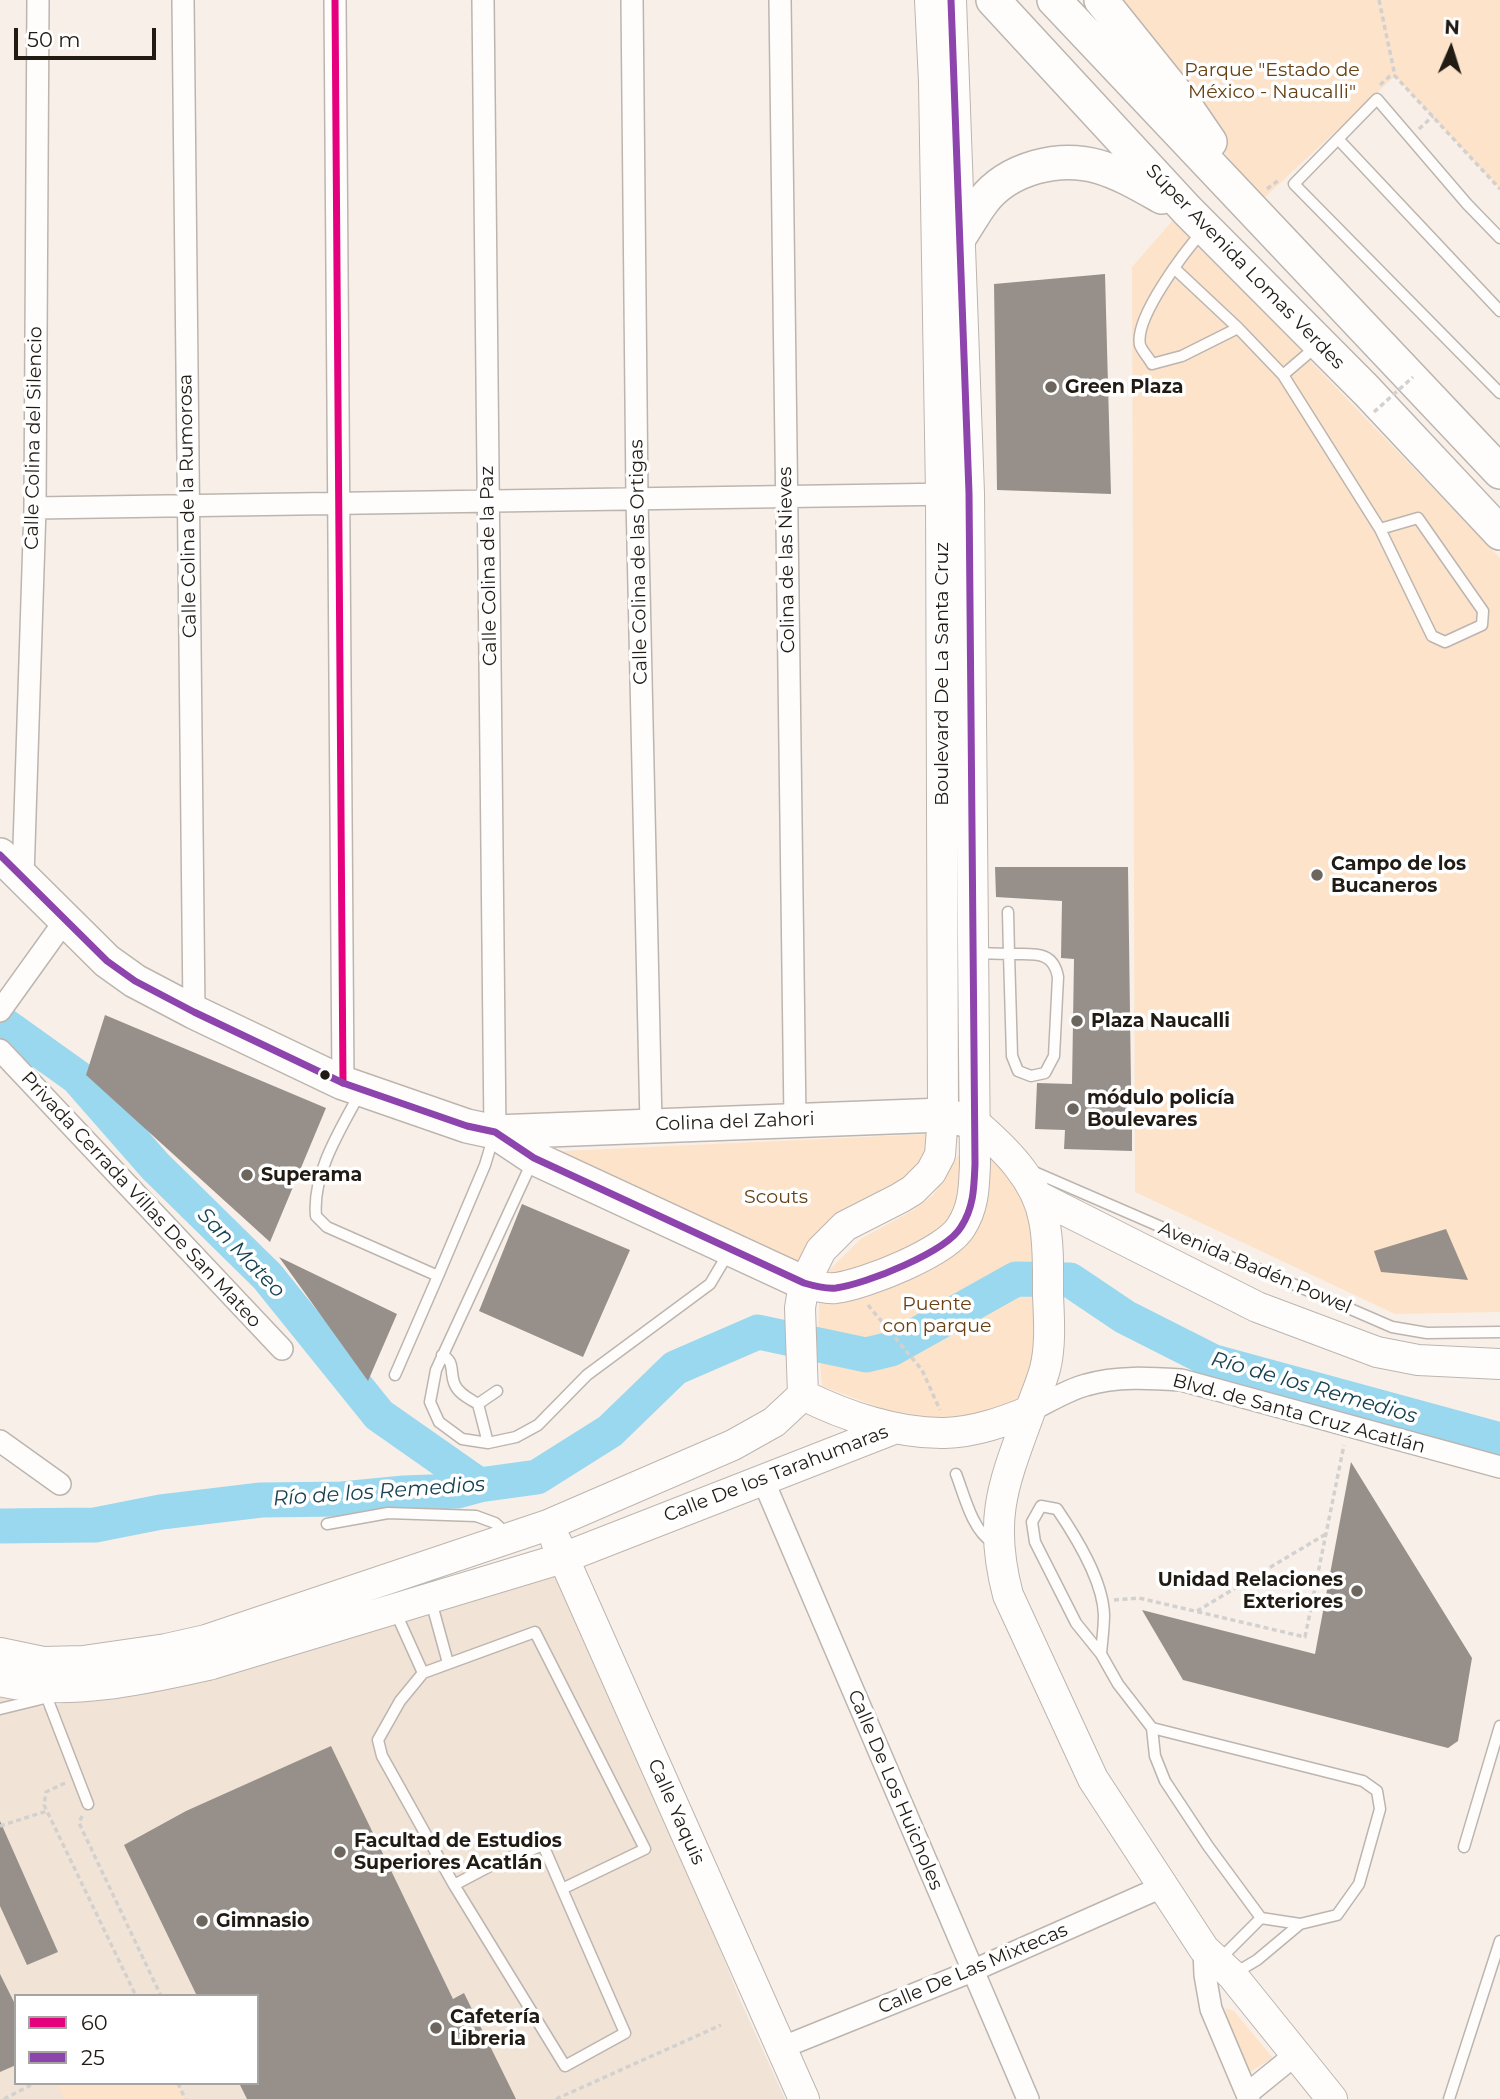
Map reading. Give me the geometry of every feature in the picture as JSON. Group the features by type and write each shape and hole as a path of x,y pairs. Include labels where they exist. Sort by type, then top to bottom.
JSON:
{"main road":[{"path":"916,0 934,82"},
{"name":"Boulevard De La Santa Cruz","path":"803,1395 802,1296 821,1250 845,1226 913,1189 930,1172 958,1119 972,953 955,494 930,0"},
{"name":"Boulevard De La Santa Cruz","path":"802,1296 852,1284 909,1262 950,1241 961,1229 971,1209 975,1164 958,1119 955,494 959,238 951,0"},
{"path":"1054,0 1500,472"},
{"path":"1101,0 1182,101 1250,207"},
{"name":"Súper Avenida Lomas Verdes","path":"995,2 1196,220 1500,533"},
{"path":"959,238 983,201 1001,183 1023,171 1065,161 1086,162 1111,170 1196,220"},
{"path":"11,866 107,961 135,981 352,1087 467,1126 495,1132 534,1158 730,1250 802,1296"},
{"name":"Colina del Zahori","path":"495,1132 795,1119 958,1119"},
{"path":"958,1119 998,1142 1018,1165 1037,1196 1044,1218 1049,1326 1046,1368 1000,1500 998,1544 1008,1595 1093,1779 1218,1962 1332,2099"},
{"path":"1037,1196 1257,1307 1365,1347 1418,1360 1500,1364"},
{"name":"Calle De los Tarahumaras","path":"0,1653 43,1661 83,1661 166,1649 206,1640 548,1525 733,1445 774,1422 803,1395 830,1408 896,1428"},
{"name":"Blvd. de Santa Cruz Acatlán","path":"896,1428 945,1433 973,1430 1030,1411"},
{"name":"Calle De los Tarahumaras","path":"0,1681 55,1693 212,1664 563,1558 896,1428"},
{"name":"Calle Yaquis","path":"548,1525 804,2099"}],"street":[{"name":"Calle Colina del Silencio","path":"11,866 35,508 37,0"},
{"name":"Calle Colina de la Rumorosa","path":"183,0 194,1012"},
{"path":"335,0 340,503 352,1087"},
{"name":"Calle Colina de la Paz","path":"483,0 495,1132"},
{"name":"Calle Colina de las Ortigas","path":"632,0 637,499 651,1124"},
{"name":"Colina de las Nieves","path":"780,0 795,1119"},
{"path":"35,508 955,494"},
{"path":"0,1012 66,919"},
{"name":"Privada Cerrada Villas De San Mateo","path":"0,1050 282,1349"},
{"name":"Blvd. de Santa Cruz Acatlán","path":"1030,1411 1084,1385 1144,1377 1181,1380 1500,1467"},
{"path":"0,1441 60,1484"},
{"name":"Calle De Los Huicholes","path":"763,1480 1028,2099"},
{"name":"Calle De Las Mixtecas","path":"782,2048 972,1971 1164,1886"},
{"path":"1218,1962 1205,1975 1211,2009 1248,2097 1295,2055"}],"lane":[{"path":"1500,238 1467,204 1377,99 1294,184 1500,394"},
{"path":"1338,139 1500,311"},
{"path":"1196,220 1185,251 1144,318 1140,345 1152,364 1182,356 1238,328"},
{"path":"1174,268 1283,375 1380,529 1432,636 1445,642 1482,625 1483,611 1419,518 1380,529"},
{"path":"1283,375 1319,344"},
{"path":"972,953 1009,954 1038,955 1048,958 1056,965 1058,977 1054,1056 1045,1073 1031,1076 1018,1071 1012,1056 1009,954 1008,912"},
{"path":"352,1087 314,1199 316,1216 327,1227 438,1276"},
{"path":"396,1375 485,1165 495,1132"},
{"path":"534,1158 436,1370 430,1402 439,1422 462,1439 488,1443 516,1437 538,1425 587,1375 710,1284 730,1250"},
{"name":"Avenida Badén Powel","path":"1018,1165 1392,1327 1427,1333 1500,1332"},
{"path":"442,1354 452,1363 455,1386 461,1394 478,1404 488,1443"},
{"path":"478,1404 497,1391"},
{"path":"956,1474 978,1527 989,1541 998,1544"},
{"path":"1101,1654 1104,1613 1099,1585 1057,1508 1041,1506 1032,1522 1035,1542 1076,1623 1152,1728 1155,1756 1165,1781 1208,1846 1261,1918 1300,1924 1337,1915 1359,1884 1380,1809 1377,1791 1363,1781 1152,1728"},
{"path":"327,1524 388,1513 476,1516 495,1523 510,1537"},
{"path":"430,1598 448,1662"},
{"path":"394,1609 423,1673"},
{"path":"454,1885 490,1866 543,1844 562,1889 625,2033 565,2066 454,1885 382,1756 378,1740 400,1701 423,1673 536,1632 645,1849 562,1889"},
{"path":"0,1709 55,1693 88,1802"},
{"path":"1464,1847 1500,1726"},
{"path":"1218,1962 1261,1918"},
{"path":"1218,1962 1257,1960 1300,1924"},
{"path":"1449,2099 1500,1941"}],"path":[{"path":"1379,0 1395,76 1500,189"},
{"path":"1374,412 1413,377"},
{"path":"884,1324 922,1370 942,1415 945,1433"},
{"path":"1102,1602 1139,1598 1305,1637 1348,1425"},
{"path":"1196,1612 1326,1534"},
{"path":"79,1777 46,1792 44,1805 135,1994"},
{"path":"88,1802 79,1823 160,1994"},
{"path":"0,1826 47,1811"},
{"path":"556,2099 721,2025"},
{"path":"4,2099 31,2085"}],"shaded area":[{"name":"Facultad de Estudios Superiores Acatlán","path":"563,1558 741,2002 785,2099 0,2099 0,1696 46,1708"}],"green space":[{"name":"Parque \"Estado de México - Naucalli\"","path":"1109,0 1500,0 1500,189 1395,76 1261,201"},
{"name":"Campo de los Bucaneros","path":"1174,219 1500,558 1500,1312 1395,1314 1135,1192 1132,267"},
{"name":"Scouts","path":"930,1134 925,1165 796,1268 542,1152"},
{"name":"Puente con parque","path":"962,1150 999,1157 1038,1225 1038,1366 1017,1406 976,1421 935,1418 886,1410 822,1386 818,1338 819,1302 828,1271 862,1238 910,1212 933,1195"},
{"path":"1225,2008 1234,2011 1273,2058 1248,2073 1237,2057"},
{"path":"58,2085 179,2085 185,2099 64,2099"}],"building":[{"name":"Green Plaza","path":"1105,274 1111,494 997,490 994,284"},
{"path":"995,867 1128,867 1131,1086 1128,1086 1126,1124 1132,1124 1132,1151 1064,1149 1065,1130 1035,1129 1037,1083 1072,1084 1074,959 1061,958 1062,901 996,897"},
{"name":"Superama","path":"105,1015 326,1108 270,1242 86,1075"},
{"path":"522,1204 630,1250 583,1357 479,1311"},
{"path":"1446,1229 1468,1280 1381,1272 1374,1251"},
{"path":"279,1257 397,1314 368,1381"},
{"path":"1351,1462 1472,1658 1458,1741 1448,1748 1183,1680 1142,1610 1315,1654"},
{"path":"331,1746 453,1999 464,1993 516,2099 247,2099 240,2085 259,2085 259,1994 196,1994 124,1845 186,1811"},
{"path":"0,1821 58,1952 27,1965 0,1906"},
{"path":"0,1974 14,2002 14,2066 0,2072"}],"waterway":[{"name":"San Mateo","path":"0,1022 77,1077 155,1166 267,1276 379,1415 479,1485"},
{"name":"Río de los Remedios","path":"0,1526 95,1525 161,1512 261,1500 342,1499 457,1491 479,1485 537,1477 610,1431 675,1368 758,1332 866,1355 891,1349 1016,1279 1070,1280 1125,1317 1214,1362 1500,1440"}],"transit line":[{"name":"60","path":"335,0 343,1083"},
{"name":"25","path":"0,855 107,961 135,981 343,1083 467,1126 495,1132 534,1158 804,1283 832,1288 866,1280 923,1256 953,1237 969,1212 973,1197 975,1164 969,493 951,0"}],"place":[{"name":"Green Plaza","path":"1051,387"},
{"name":"Campo de los Bucaneros","path":"1317,875"},
{"name":"Plaza Naucalli","path":"1077,1021"},
{"name":"módulo policía Boulevares","path":"1073,1109"},
{"name":"Superama","path":"247,1175"},
{"name":"Unidad Relaciones Exteriores","path":"1357,1591"},
{"name":"Facultad de Estudios Superiores Acatlán","path":"340,1852"},
{"name":"Gimnasio","path":"202,1921"},
{"name":"Cafetería Libreria","path":"436,2028"}]}
